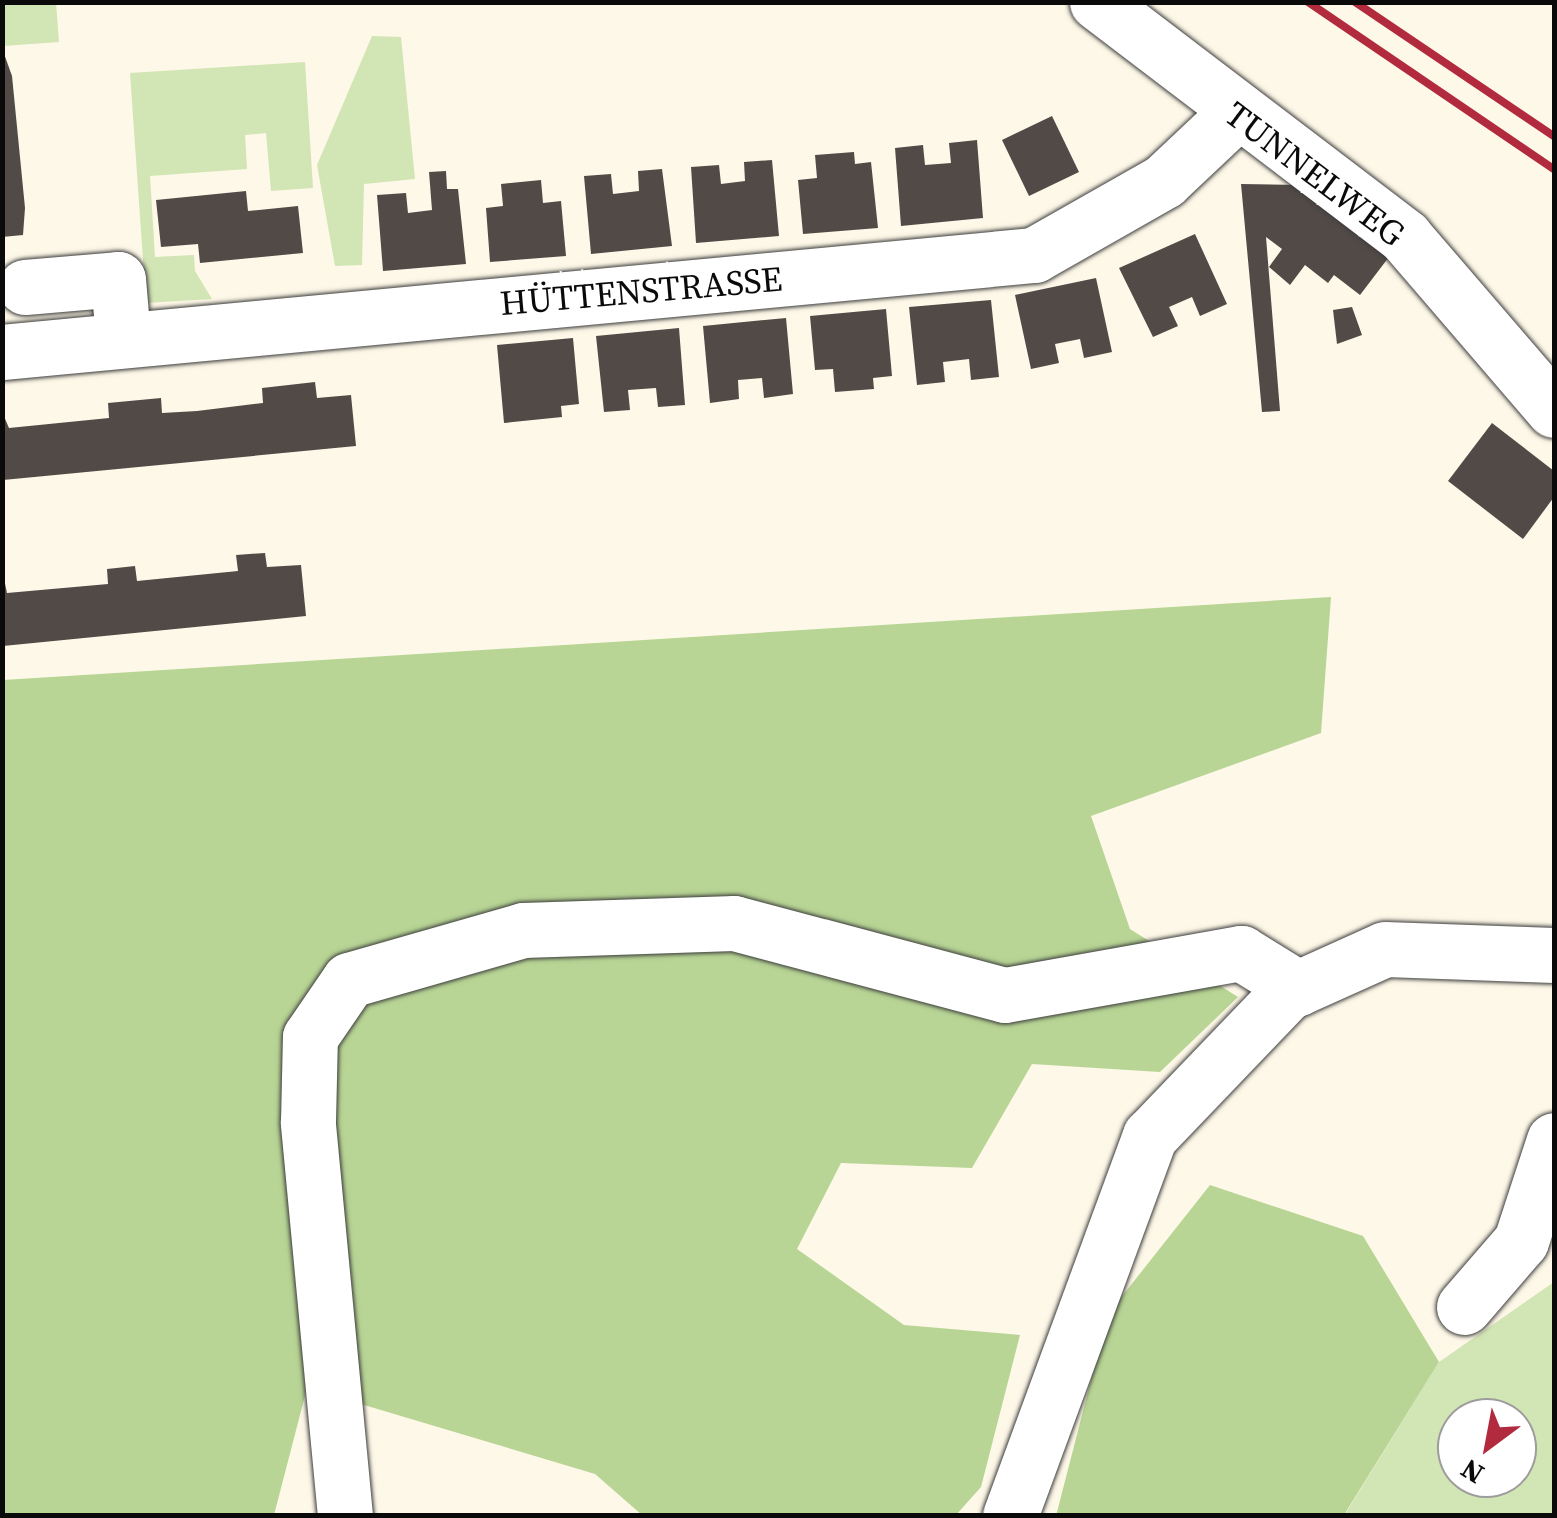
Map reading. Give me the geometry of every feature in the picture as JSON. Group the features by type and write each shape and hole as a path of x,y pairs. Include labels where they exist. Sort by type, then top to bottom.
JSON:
{"street":[{"name":"TUNNELWEG","path":"1096,2 1236,114 1405,238 1554,410"},
{"name":"HÜTTENSTRASSE","path":"2,352 1034,255 1164,181 1236,114"},
{"path":"25,287 118,278 122,339"},
{"path":"345,1516 308,1122 310,1037 350,980 523,930 734,923 1005,995 1242,953 1298,988"},
{"path":"1010,1516 1150,1136 1298,988 1385,948 1554,956"},
{"path":"1464,1306 1520,1241 1554,1140"}],"green space":[{"path":"3,2 56,3 59,42 3,46"},
{"path":"372,36 401,37 415,179 364,184 362,265 335,266 317,165"},
{"path":"305,62 313,188 271,191 266,133 245,135 247,169 150,176 155,257 194,255 195,271 212,299 146,303 130,73"},
{"path":"1331,597 1321,733 1091,816 1130,929 1238,997 1160,1072 1032,1064 972,1168 841,1163 797,1249 904,1325 1020,1335 981,1487 956,1515 642,1515 595,1474 307,1388 274,1515 3,1516 3,680"},
{"path":"1210,1185 1363,1236 1439,1362 1344,1515 1056,1516 1108,1314"},
{"path":"1554,1282 1554,1515 1344,1516 1439,1362"}],"building":[{"path":"2,48 12,76 25,208 23,235 2,237"},
{"path":"1052,116 1079,172 1029,196 1002,140"},
{"path":"977,140 983,218 901,226 895,148 923,145 925,165 951,163 949,143"},
{"path":"854,152 855,164 871,162 878,228 803,234 798,180 817,178 815,155"},
{"path":"772,160 779,236 696,243 691,167 719,165 721,184 745,181 744,162"},
{"path":"662,169 672,246 591,254 584,176 611,174 613,194 639,191 638,171"},
{"path":"446,171 447,189 458,189 466,264 383,271 377,195 406,193 408,213 432,210 429,172"},
{"path":"541,180 543,203 561,201 566,256 490,262 486,208 503,206 501,184"},
{"path":"1241,184 1301,185 1392,253 1360,295 1334,275 1328,283 1305,265 1290,285 1269,267 1282,249 1266,237 1280,411 1262,412"},
{"path":"246,191 248,211 298,206 303,253 200,263 198,244 161,247 156,200"},
{"path":"1195,234 1227,304 1200,316 1192,297 1169,307 1178,326 1153,337 1119,268"},
{"path":"1096,278 1112,352 1084,358 1080,339 1055,344 1059,363 1031,369 1015,295"},
{"path":"991,300 999,377 971,380 969,359 943,362 945,382 917,385 909,307"},
{"path":"1352,307 1362,335 1337,344 1333,310"},
{"path":"886,309 892,376 873,378 874,389 835,392 833,369 815,370 810,316"},
{"path":"786,318 793,394 764,398 762,378 738,380 739,399 710,403 703,326"},
{"path":"679,328 685,405 658,407 656,388 628,390 630,410 604,412 596,336"},
{"path":"573,338 579,404 561,406 562,417 504,423 497,345"},
{"path":"315,382 317,398 351,395 356,446 3,480 3,414 9,428 109,418 108,403 161,398 162,413 197,411 263,403 262,388"},
{"path":"1492,423 1554,471 1554,497 1523,539 1448,481"},
{"path":"265,553 267,567 301,565 306,616 3,646 3,574 7,593 108,584 107,569 135,566 137,581 238,571 236,555"}],"railway":[{"path":"1308,2 1554,169"},
{"path":"1355,2 1554,136"}]}
